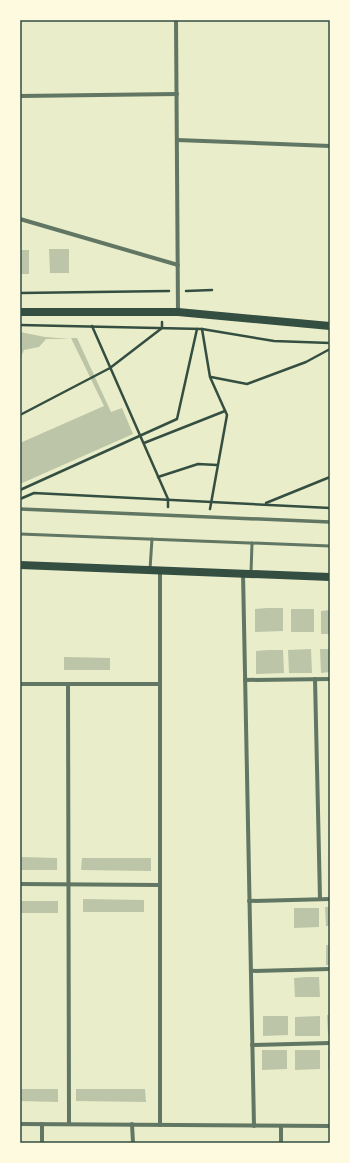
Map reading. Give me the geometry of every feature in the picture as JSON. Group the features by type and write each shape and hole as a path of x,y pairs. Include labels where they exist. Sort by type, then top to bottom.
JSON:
{"main road":[{"path":"20,312 178,312 330,326"},
{"path":"20,565 330,577"}],"street":[{"path":"176,20 178,312"},
{"path":"20,96 177,94"},
{"path":"177,140 330,146"},
{"path":"20,219 178,265"},
{"path":"20,509 330,522"},
{"path":"160,570 160,1124"},
{"path":"247,573 245,680 254,1126"},
{"path":"316,679 320,899"},
{"path":"245,680 330,679"},
{"path":"20,684 160,684"},
{"path":"68,684 69,1124"},
{"path":"20,884 160,885"},
{"path":"250,901 330,899"},
{"path":"251,971 330,969"},
{"path":"252,1045 330,1043"},
{"path":"20,1124 330,1126"},
{"path":"42,1124 42,1143"},
{"path":"132,1124 133,1143"},
{"path":"281,1126 281,1143"}],"lane":[{"path":"20,534 330,546"},
{"path":"150,570 152,539"},
{"path":"247,573 252,543"}],"path":[{"path":"20,293 212,290"},
{"path":"20,325 202,329 274,341 330,343"},
{"path":"92,326 168,499 168,515"},
{"path":"20,414 110,368 162,328"},
{"path":"20,490 177,419 197,329"},
{"path":"202,329 210,376 227,415 210,502 209,517"},
{"path":"210,376 247,384 306,362 330,349"},
{"path":"144,443 225,411"},
{"path":"158,477 198,464 217,465"},
{"path":"264,504 330,477"},
{"path":"20,499 34,493 330,508"}],"building":[{"path":"49,249 69,249 69,273 50,273"},
{"path":"20,250 29,250 29,274 20,274"},
{"path":"20,332 45,337 70,339 46,339 39,347 24,350 20,359"},
{"path":"71,338 77,338 111,412 122,408 133,434 20,484 20,443 104,406"},
{"path":"283,608 283,631 255,632 255,609"},
{"path":"291,609 314,609 314,632 291,632"},
{"path":"330,610 330,634 321,634 321,611"},
{"path":"311,649 312,673 289,673 288,650"},
{"path":"320,649 330,649 330,672 321,673"},
{"path":"283,650 284,673 256,674 256,651"},
{"path":"64,657 110,658 110,670 64,670"},
{"path":"20,857 57,858 57,870 20,870"},
{"path":"82,858 151,858 151,871 81,870"},
{"path":"83,899 144,900 144,912 83,912"},
{"path":"20,901 58,901 58,913 20,913"},
{"path":"325,907 330,907 330,926 326,926"},
{"path":"294,908 319,908 319,927 294,928"},
{"path":"326,945 330,945 330,965 326,965"},
{"path":"319,977 320,997 295,997 294,978"},
{"path":"327,1015 330,1015 330,1034 328,1034"},
{"path":"263,1016 288,1016 288,1035 263,1036"},
{"path":"320,1016 320,1036 295,1036 295,1017"},
{"path":"328,1049 330,1049 330,1069 328,1069"},
{"path":"262,1050 287,1050 287,1069 262,1070"},
{"path":"295,1050 320,1050 320,1069 295,1070"},
{"path":"20,1089 58,1089 58,1102 20,1101"},
{"path":"76,1089 145,1089 146,1102 76,1101"}]}
